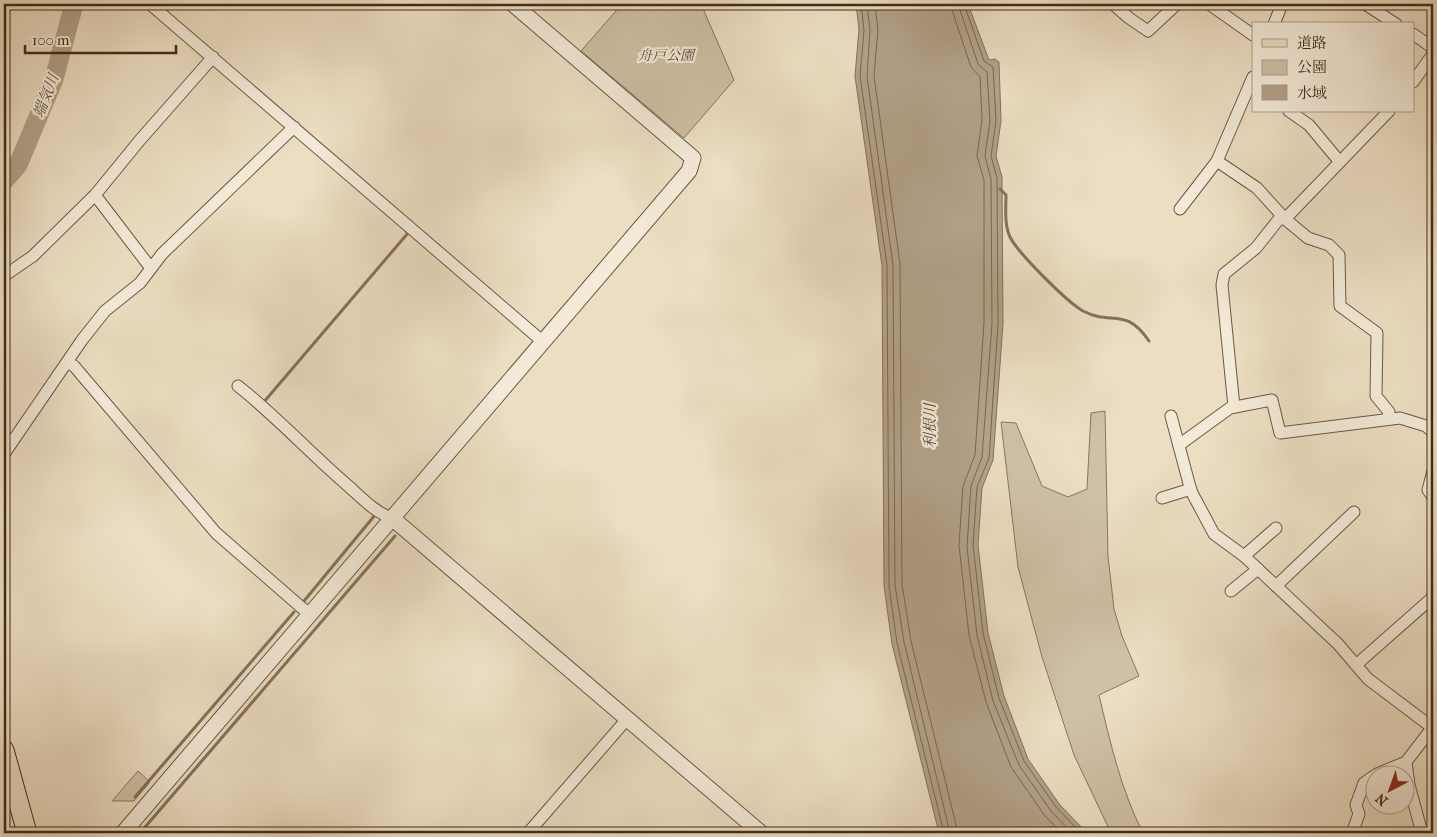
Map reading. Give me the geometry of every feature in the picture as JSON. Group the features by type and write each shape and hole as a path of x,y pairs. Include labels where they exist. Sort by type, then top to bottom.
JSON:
{"main road":[{"path":"4,750 28,833"}],"street":[{"path":"150,4 542,341"},
{"path":"123,833 689,171 693,158 513,4"},
{"path":"1114,4 1148,31 1177,4"},
{"path":"1208,4 1252,34"},
{"path":"1275,22 1282,4"},
{"path":"1365,4 1393,22"},
{"path":"1414,35 1433,48"},
{"path":"1414,81 1433,54"},
{"path":"4,276 33,256 96,195 140,140 213,57"},
{"path":"1180,209 1217,161 1251,90"},
{"path":"1290,112 1309,126 1339,161"},
{"path":"1234,407 1222,280 1227,271 1256,248 1279,219 1285,219 1387,112"},
{"path":"4,454 82,340 105,311 147,276 150,267 294,127"},
{"path":"1217,161 1257,188 1285,219 1308,238 1329,245 1339,255 1340,306 1377,334 1376,396 1389,412 1388,418"},
{"path":"96,195 150,267"},
{"path":"68,363 74,366 216,533 309,614"},
{"path":"238,386 265,407 311,454 378,512 392,518 761,833"},
{"path":"1179,445 1234,407 1272,400 1280,433 1317,430 1388,418 1400,418 1426,426 1433,432"},
{"path":"1171,416 1191,489 1214,534 1258,569 1338,644 1368,678 1433,728 1406,762 1401,764"},
{"path":"1433,471 1428,490 1433,497"},
{"path":"1162,498 1191,489"},
{"path":"1276,586 1354,512"},
{"path":"1244,556 1276,528"},
{"path":"1231,591 1258,569"},
{"path":"1356,665 1433,597"},
{"path":"528,833 626,719"},
{"path":"1406,762 1409,785 1422,833"},
{"path":"1352,833 1359,814 1356,805 1364,783"},
{"path":"116,833 138,815"}],"green space":[{"name":"舟戸公園","path":"622,4 701,4 734,80 684,138 581,51"},
{"path":"1105,411 1108,556 1114,609 1122,636 1139,676 1099,695 1122,783 1143,833 1111,833 1074,755 1042,657 1018,567 1001,422 1016,423 1042,486 1068,497 1087,489 1091,413"},
{"path":"138,771 150,782 134,801 112,801"}],"water":[{"name":"利根川","path":"856,4 968,4 989,60 995,59 999,62 1001,121 996,156 1002,177 1003,324 993,460 982,488 978,545 988,633 1004,696 1028,759 1060,805 1087,833 940,833 938,829 892,644 884,586 882,266 855,76 859,29"}],"waterway":[{"name":"端気川","path":"4,181 18,165 54,79 74,4"},
{"path":"1000,189 1006,195 1006,221 1010,237 1044,277 1083,311 1102,317 1125,320 1140,330 1149,341"},
{"path":"263,403 408,233 406,231"},
{"path":"304,601 375,515 373,514"},
{"path":"140,833 395,536"},
{"path":"135,797 294,612"}]}
